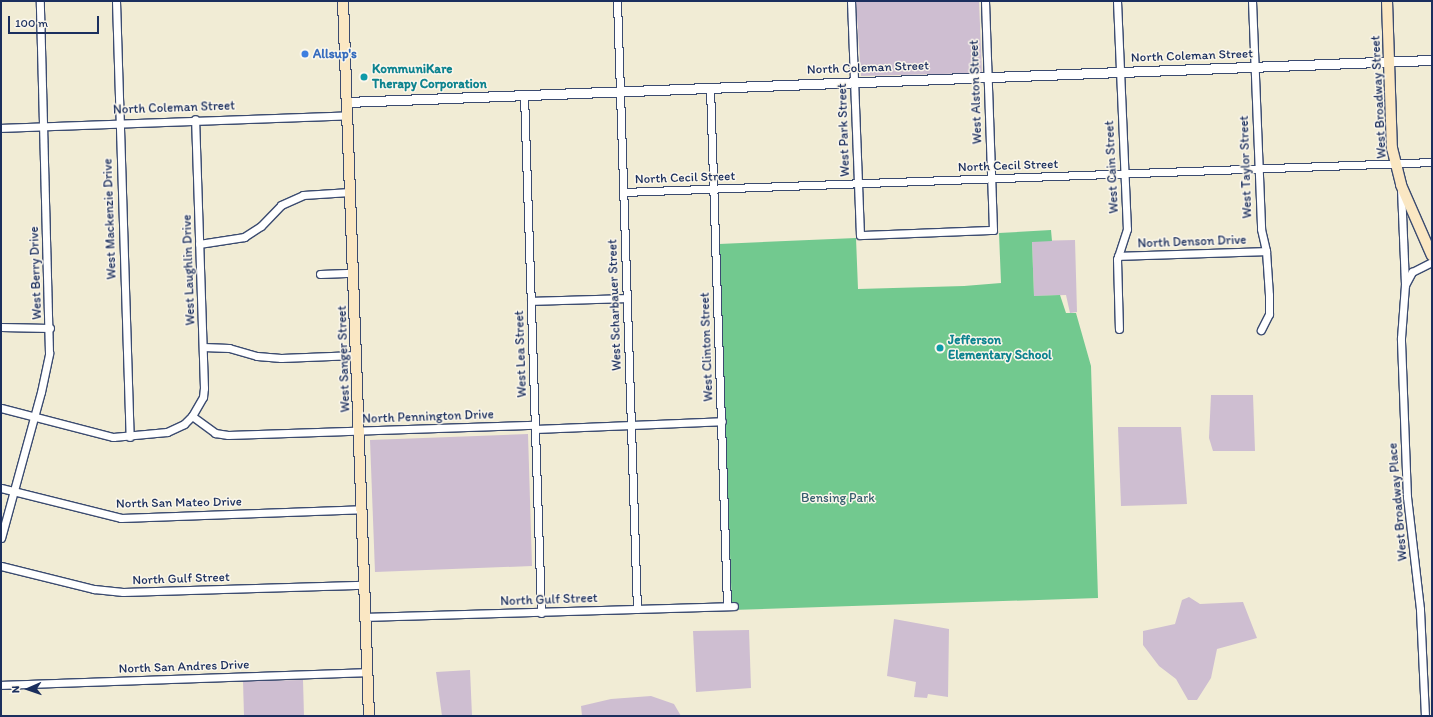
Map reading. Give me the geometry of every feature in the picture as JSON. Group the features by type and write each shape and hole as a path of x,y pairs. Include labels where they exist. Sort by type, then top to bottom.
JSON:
{"main road":[{"name":"West Sanger Street","path":"343,1 369,716"},
{"name":"West Broadway Street","path":"1388,1 1392,148 1401,185 1432,256"}],"street":[{"name":"West Berry Drive","path":"1,538 47,370 50,328 42,127 40,1"},
{"name":"West Mackenzie Drive","path":"116,1 120,104 118,123 130,437"},
{"name":"West Scharbauer Street","path":"617,1 626,298 638,609"},
{"name":"West Park Street","path":"851,1 860,235"},
{"name":"West Alston Street","path":"860,235 993,230 985,1"},
{"name":"West Cain Street","path":"1117,1 1127,229 1118,256 1119,329"},
{"name":"West Taylor Street","path":"1252,1 1261,229 1266,251 1269,314 1261,330"},
{"name":"North Coleman Street","path":"347,102 620,90 1432,60"},
{"name":"West Clinton Street","path":"710,87 722,421 731,606"},
{"name":"West Lea Street","path":"524,94 541,613"},
{"name":"North Coleman Street","path":"1,128 348,115"},
{"name":"West Laughlin Drive","path":"192,416 203,397 204,388 195,120"},
{"name":"North Cecil Street","path":"623,192 1432,162"},
{"name":"West Broadway Place","path":"1401,185 1405,285 1401,338 1407,497 1420,609 1425,716"},
{"path":"199,244 244,237 261,226 281,205 303,194 350,192"},
{"name":"North Denson Drive","path":"1118,256 1266,251"},
{"path":"1405,285 1412,272 1432,262"},
{"path":"320,274 353,273"},
{"path":"531,301 626,298"},
{"path":"1,327 50,328"},
{"path":"203,347 230,348 257,356 281,358 356,355"},
{"path":"1,408 99,436 130,437 167,432 184,424 192,416"},
{"name":"North Pennington Drive","path":"192,416 214,433 228,435 631,425 722,421"},
{"name":"North San Mateo Drive","path":"1,488 121,518 362,510"},
{"name":"North Gulf Street","path":"1,566 94,589 123,592 364,585"},
{"name":"North Gulf Street","path":"366,617 541,613 731,606"},
{"name":"North San Andres Drive","path":"1,685 368,672"}],"shaded area":[{"path":"856,1 979,1 982,73 861,76"},
{"path":"1075,240 1077,312 1070,313 1066,295 1034,296 1032,241"},
{"path":"1211,395 1253,395 1255,451 1213,451 1209,438"},
{"path":"1118,427 1181,427 1187,504 1121,506"},
{"path":"528,434 532,566 375,572 370,440"},
{"path":"1189,597 1200,604 1243,602 1257,638 1217,649 1211,678 1197,700 1188,700 1176,679 1159,666 1143,645 1143,631 1175,624 1182,600"},
{"path":"894,619 949,629 948,697 928,694 927,698 914,697 916,682 887,676"},
{"path":"749,630 751,688 696,692 693,631"},
{"path":"470,670 472,716 442,716 436,672"},
{"path":"303,680 304,716 244,716 243,681"},
{"path":"651,696 674,704 681,716 582,716 581,706 611,699"}],"green space":[{"name":"Bensing Park","path":"1051,230 1052,241 1032,242 1034,296 1060,295 1066,313 1076,313 1091,366 1098,598 732,610 719,244 856,238 858,289 964,286 1001,283 999,233"}],"place":[{"name":"Allsup's","path":"305,54"},
{"name":"KommuniKare Therapy Corporation","path":"364,77"},
{"name":"Jefferson Elementary School","path":"940,348"}]}
